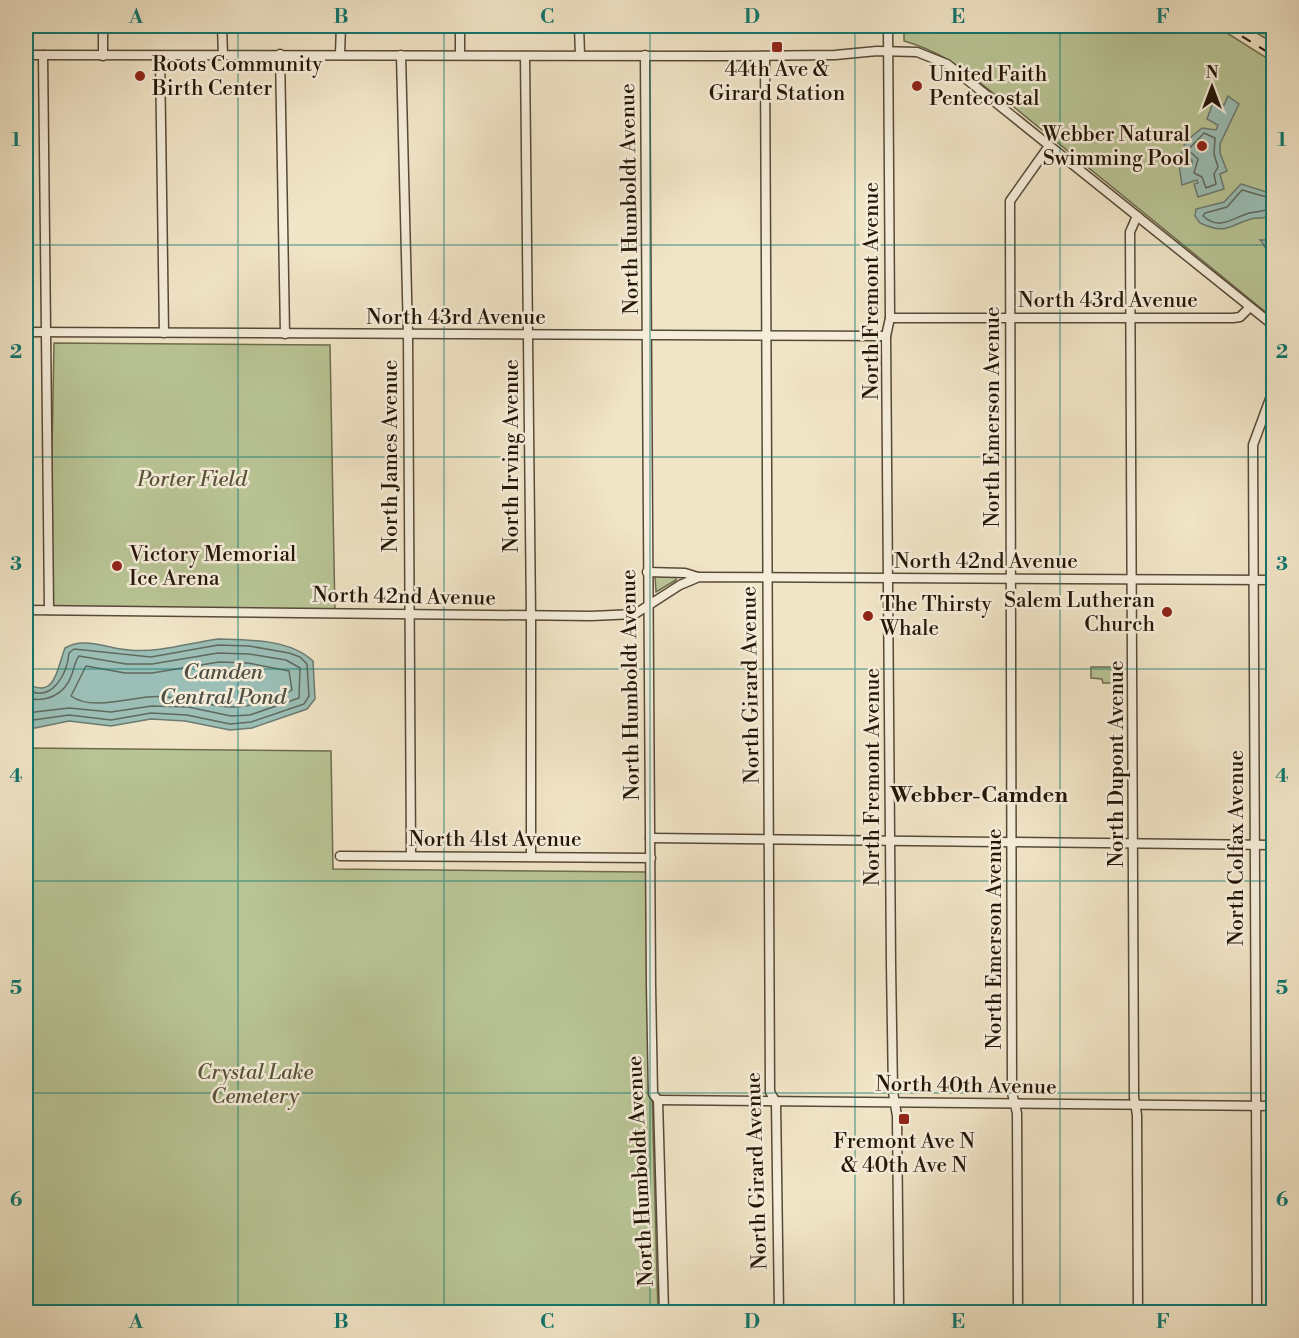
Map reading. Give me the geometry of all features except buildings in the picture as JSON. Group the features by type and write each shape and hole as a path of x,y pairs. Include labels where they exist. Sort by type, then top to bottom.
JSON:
{"street":[{"path":"103,26 103,56"},
{"path":"222,26 223,56"},
{"path":"340,54 341,26"},
{"path":"460,26 460,55"},
{"path":"579,26 580,55"},
{"name":"North Fremont Avenue","path":"888,26 890,318 886,336 890,840 899,1312"},
{"path":"26,55 765,56 917,52 947,64 1274,326"},
{"path":"280,54 285,334"},
{"path":"43,55 44,332 49,610"},
{"name":"North James Avenue","path":"401,55 408,334 411,856"},
{"name":"North Humboldt Avenue","path":"645,55 648,335 647,608 653,1094 658,1100 664,1312"},
{"path":"160,56 164,333"},
{"name":"North Irving Avenue","path":"525,56 529,335 531,856"},
{"name":"North Girard Avenue","path":"765,56 771,1092 776,1102 779,1312"},
{"name":"North Emerson Avenue","path":"1018,1312 1017,1113 1012,1093 1010,201 1049,146"},
{"name":"North Dupont Avenue","path":"1137,216 1130,231 1130,318 1135,843 1134,1105 1138,1312"},
{"name":"North 43rd Avenue","path":"890,318 1233,318 1240,317 1250,307"},
{"name":"North 43rd Avenue","path":"26,332 886,336"},
{"name":"North Colfax Avenue","path":"1257,1312 1253,445 1274,388"},
{"name":"North 42nd Avenue","path":"647,572 685,573 699,577 1274,580"},
{"name":"North 42nd Avenue","path":"26,610 409,615 625,615 647,608 680,585 699,577"},
{"path":"650,838 1274,845"},
{"name":"North 41st Avenue","path":"340,856 651,858"},
{"name":"North 40th Avenue","path":"658,1100 1274,1106"}],"green space":[{"path":"904,26 1216,26 1273,62 1273,318 1004,99 943,57 904,41"},
{"path":"1245,26 1273,26 1273,43"},
{"name":"Porter Field","path":"54,343 330,345 335,614 49,610"},
{"path":"655,576 676,576 676,580 656,592"},
{"path":"1091,667 1116,667 1116,683 1103,683 1102,679 1091,678"},
{"name":"Crystal Lake Cemetery","path":"26,748 331,751 333,869 646,872 658,1312 26,1312"}],"water":[{"name":"Webber Natural Swimming Pool","path":"1228,96 1239,104 1220,144 1220,153 1227,171 1220,174 1224,189 1198,197 1194,184 1198,183 1197,180 1182,185 1179,165 1192,164 1192,160 1180,156 1186,141 1202,128 1216,130 1218,125 1207,119 1214,100 1224,105"},
{"path":"1241,184 1273,194 1273,213 1222,229 1200,223 1195,216 1196,209 1224,202"},
{"path":"1260,240 1273,240 1273,264 1264,246"},
{"name":"Camden Central Pond","path":"218,639 269,642 293,648 304,654 313,661 315,699 307,709 252,728 230,730 185,721 151,719 111,726 69,721 35,728 26,727 26,682 44,688 50,685 65,648 88,643 140,651"}],"railway":[{"path":"1225,26 1274,56"}],"place":[{"name":"44th Ave & Girard Station","path":"777,47"},
{"name":"Roots Community Birth Center","path":"140,76"},
{"name":"United Faith Pentecostal","path":"917,86"},
{"name":"Webber Natural Swimming Pool","path":"1202,146"},
{"name":"Victory Memorial Ice Arena","path":"117,566"},
{"name":"Salem Lutheran Church","path":"1167,612"},
{"name":"The Thirsty Whale","path":"868,616"},
{"name":"Fremont Ave N & 40th Ave N","path":"904,1119"}],"district":[{"name":"Webber-Camden","path":"979,794"}]}
